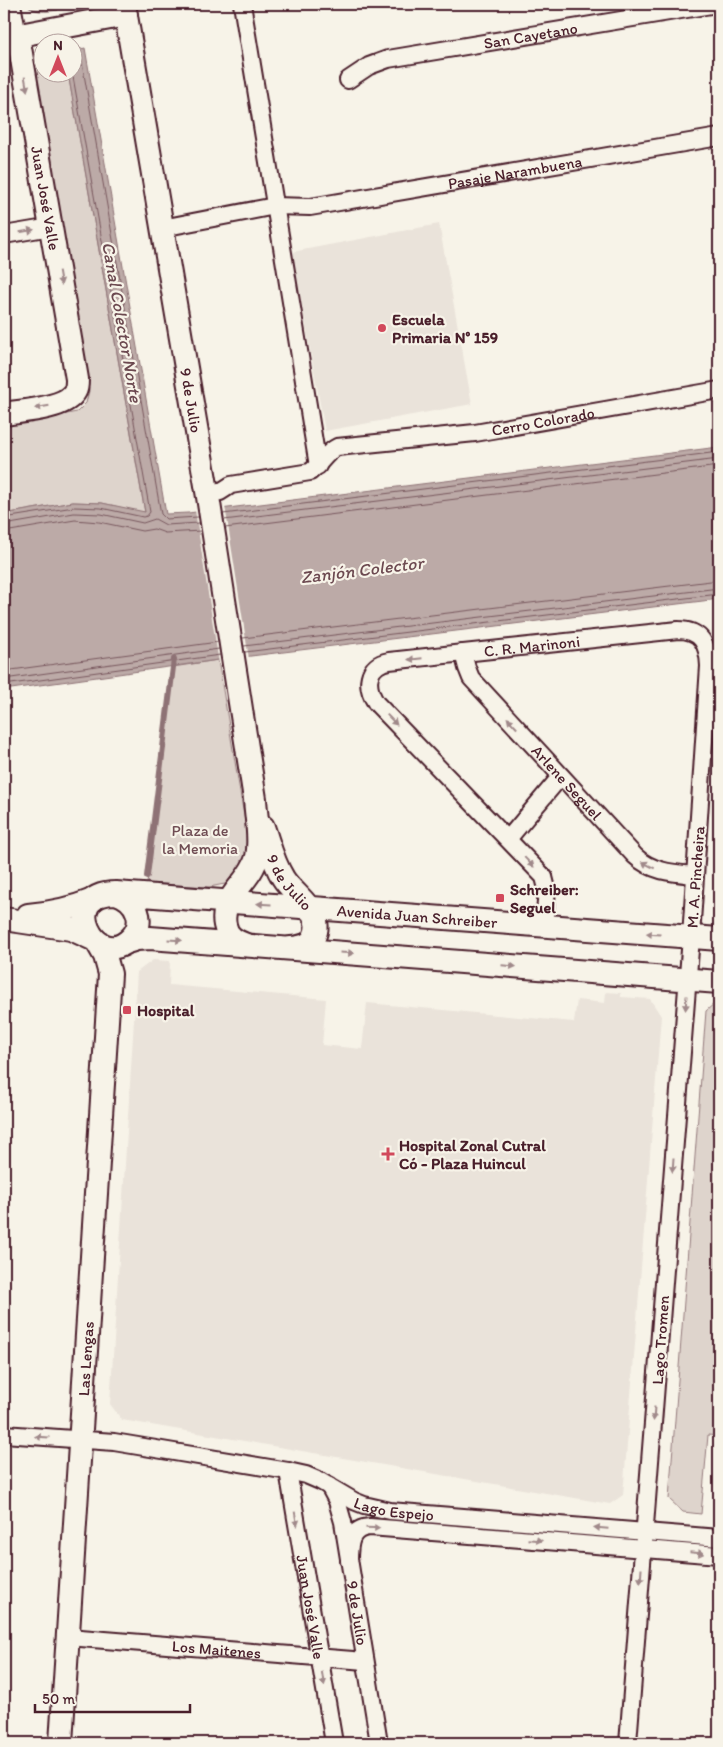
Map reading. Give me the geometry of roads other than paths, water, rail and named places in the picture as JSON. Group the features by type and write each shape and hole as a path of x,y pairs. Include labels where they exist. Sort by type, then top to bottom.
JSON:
{"main road":[{"path":"11,37 125,10"},
{"name":"9 de Julio","path":"125,10 208,496 255,799 258,831 257,856 250,872 228,902"},
{"name":"Juan José Valle","path":"4,414 55,405 67,400 75,391 78,379 51,227 11,37"},
{"name":"9 de Julio","path":"255,799 278,868 288,885 309,908 316,921 317,929 314,937 303,946 290,949"},
{"name":"Avenida Juan Schreiber","path":"4,918 74,908 108,893 116,893 719,939"},
{"path":"116,893 124,895 130,900 138,914 137,929 133,937 126,943"},
{"path":"93,900 87,908 86,921 87,929 96,941"},
{"path":"228,902 224,916 227,931 236,941 246,945"},
{"path":"4,918 70,929 112,946 137,939 150,938 719,982"},
{"name":"Las Lengas","path":"61,1743 110,974 105,956 96,941"},
{"name":"Las Lengas","path":"110,974 116,956 126,943"}],"street":[{"name":"Juan José Valle","path":"11,37 12,4"},
{"path":"208,496 220,492 231,485 305,474 318,466 242,4"},
{"name":"San Cayetano","path":"348,80 369,66 388,59 717,4"},
{"name":"Pasaje Narambuena","path":"162,228 275,206 310,206 719,137"},
{"path":"4,235 51,227"},
{"name":"Cerro Colorado","path":"318,466 334,449 468,434 719,390"},
{"name":"C. R. Marinoni","path":"508,839 376,703 369,692 369,679 374,669 383,662 678,630 686,630 702,639"},
{"name":"M. A. Pincheira","path":"691,937 695,875 713,705 709,656 702,639"},
{"name":"Arlene Seguel","path":"463,654 466,668 471,678 640,861 646,866 661,871 695,875"},
{"path":"544,926 546,881 541,873 508,839 561,776"},
{"name":"Lago Tromen","path":"628,1743 691,937"},
{"name":"Lago Espejo","path":"4,1434 130,1444 288,1471 306,1475 328,1485 354,1501 376,1509 719,1538"},
{"name":"Juan José Valle","path":"288,1471 334,1743"},
{"name":"9 de Julio","path":"328,1485 337,1501 340,1512 379,1743"},
{"name":"Lago Espejo","path":"349,1561 350,1544 353,1535 361,1529 370,1527 719,1555"},
{"name":"Los Maitenes","path":"68,1638 365,1661"}],"water":[{"path":"85,48 166,514 188,513 719,447 719,599 218,660 4,690 4,514 73,502 102,503 145,512 70,82 82,82 82,49"}],"waterway":[{"path":"147,876 174,659"}],"place":[{"name":"Escuela Primaria N° 159","path":"382,328"},
{"name":"Schreiber: Seguel","path":"500,898"},
{"name":"Hospital","path":"127,1010"},
{"name":"Hospital Zonal Cutral Có - Plaza Huincul","path":"388,1154"}],"water label":[{"name":"Canal Colector Norte","path":"122,322"},
{"name":"Zanjón Colector","path":"362,570"}],"park label":[{"name":"Plaza de la Memoria","path":"200,839"}]}
